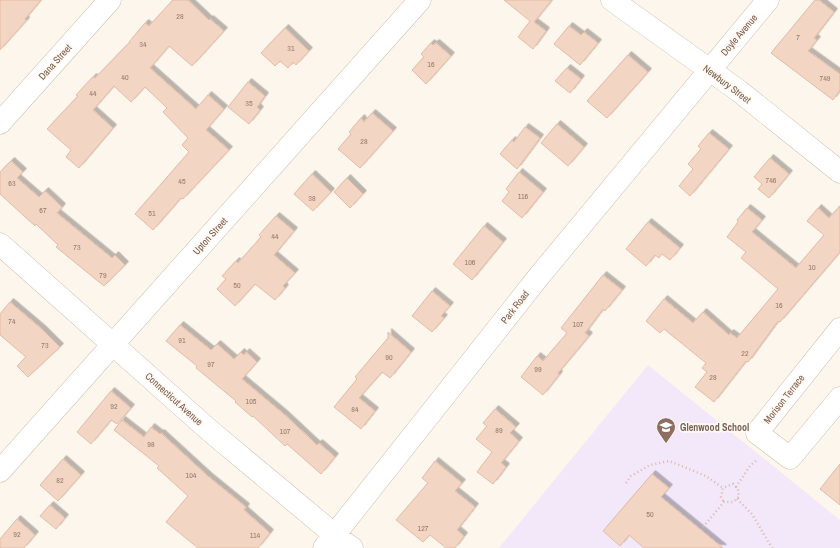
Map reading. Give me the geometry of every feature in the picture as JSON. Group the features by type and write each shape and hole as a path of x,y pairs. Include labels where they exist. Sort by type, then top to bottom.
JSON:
{"street":[{"name":"Dana Street","path":"0,123 110,0"},
{"name":"Upton Street","path":"0,471 420,0"},
{"name":"Newbury Street","path":"612,0 739,91 840,172"},
{"name":"Doyle Avenue","path":"710,70 768,0"},
{"name":"Park Road","path":"330,542 540,275 710,70"},
{"name":"Connecticut Avenue","path":"0,244 209,430 330,542 352,548"},
{"name":"Morison Terrace","path":"840,329 757,433 790,458 840,398"}],"path":[{"path":"736,486 750,466 774,445"},
{"path":"626,483 631,476 650,465 669,461 706,476 723,488"},
{"path":"724,502 720,497 723,488 733,484 736,486"},
{"path":"703,527 724,502 733,502 739,497 736,486"},
{"path":"737,499 752,514 772,548"}],"shaded area":[{"name":"Glenwood School","path":"648,365 840,520 840,548 499,548"}],"building":[{"path":"0,0 41,0 25,19 26,21 0,50"},
{"path":"173,0 188,0 209,20 210,19 224,31 192,66 169,46 150,68 196,109 208,95 224,109 206,130 229,150 183,199 181,198 153,230 135,214 189,152 182,145 188,138 163,112 167,108 145,87 131,102 114,86 93,110 113,128 79,168 66,157 71,150 47,129 78,96 76,95 93,77 95,78 130,42 145,23 149,26"},
{"path":"504,0 552,0 534,22 546,31 533,49 518,37 530,21"},
{"path":"815,0 819,0 834,12 814,38 817,40 808,51 840,74 840,90 833,100 771,53"},
{"path":"569,26 581,35 584,32 598,43 580,65 554,44"},
{"path":"285,28 309,51 296,65 293,62 288,68 280,61 275,66 261,53"},
{"path":"431,43 433,45 436,43 451,56 426,84 412,70 424,57 421,54"},
{"path":"628,55 648,72 607,118 587,101"},
{"path":"567,68 581,79 570,93 555,81"},
{"path":"248,82 265,96 257,107 260,110 249,124 228,107"},
{"path":"372,113 393,131 360,168 338,149 351,134 349,132 361,118 364,122"},
{"path":"557,124 584,147 568,166 541,143"},
{"path":"525,127 540,138 517,169 500,154 512,140 514,142"},
{"path":"709,133 729,149 690,196 679,186 693,169 688,164 701,149 698,146"},
{"path":"770,158 789,174 769,198 758,189 762,184 754,177"},
{"path":"11,161 23,172 17,178 39,197 45,191 62,207 57,213 112,258 115,255 125,265 104,286 56,247 58,245 36,224 35,226 0,194 0,172"},
{"path":"519,172 543,192 522,218 502,201 509,192 506,189"},
{"path":"312,174 331,192 313,211 294,194"},
{"path":"347,178 363,194 350,208 334,192"},
{"path":"840,206 840,252 780,322 778,321 748,362 746,361 714,402 695,387 707,372 702,368 706,363 664,329 660,333 646,321 664,299 693,323 703,312 729,335 730,333 737,338 778,289 741,258 746,252 727,237 738,222 737,220 747,208 762,220 752,232 796,268 824,235 807,221 818,208 829,218"},
{"path":"276,216 294,231 274,255 295,273 283,286 285,288 275,300 255,284 235,306 217,289 226,279 222,276 236,261 238,263 261,237 259,235"},
{"path":"648,222 680,248 670,260 662,254 659,258 655,255 646,266 626,249"},
{"path":"484,226 503,242 472,280 453,264"},
{"path":"603,275 622,290 605,311 603,309 585,333 589,336 558,373 559,375 543,395 521,377 537,356 543,361 567,333 561,328"},
{"path":"432,291 450,306 441,316 444,318 432,332 412,316"},
{"path":"10,302 43,330 60,347 28,377 17,366 26,357 0,335 0,314"},
{"path":"180,325 211,350 217,344 234,359 241,352 244,355 246,352 257,362 242,379 285,415 317,445 319,443 335,457 321,474 287,444 285,446 253,416 252,417 235,402 236,401 196,368 197,366 166,341"},
{"path":"388,332 411,352 390,378 382,372 359,398 375,411 361,429 334,407 357,379 355,377 388,338"},
{"path":"111,391 131,408 117,424 111,420 91,444 77,432"},
{"path":"495,409 516,427 510,433 519,441 501,463 506,467 493,484 477,472 492,452 476,439 487,426 483,423"},
{"path":"122,420 144,437 151,427 160,434 161,433 209,477 246,507 244,510 270,533 258,548 198,548 166,522 188,496 157,468 159,466 114,430"},
{"path":"63,459 81,475 58,501 40,485"},
{"path":"435,461 462,483 455,491 475,507 457,530 464,536 455,548 446,548 430,535 423,542 396,520 428,483 422,478"},
{"path":"840,464 840,505 820,489"},
{"path":"652,474 669,488 661,497 723,548 644,548 629,535 620,546 603,531"},
{"path":"50,505 65,518 56,529 40,516"},
{"path":"17,519 35,535 24,548 0,548 0,539"}],"place":[{"name":"Glenwood School","path":"666,444"}]}
